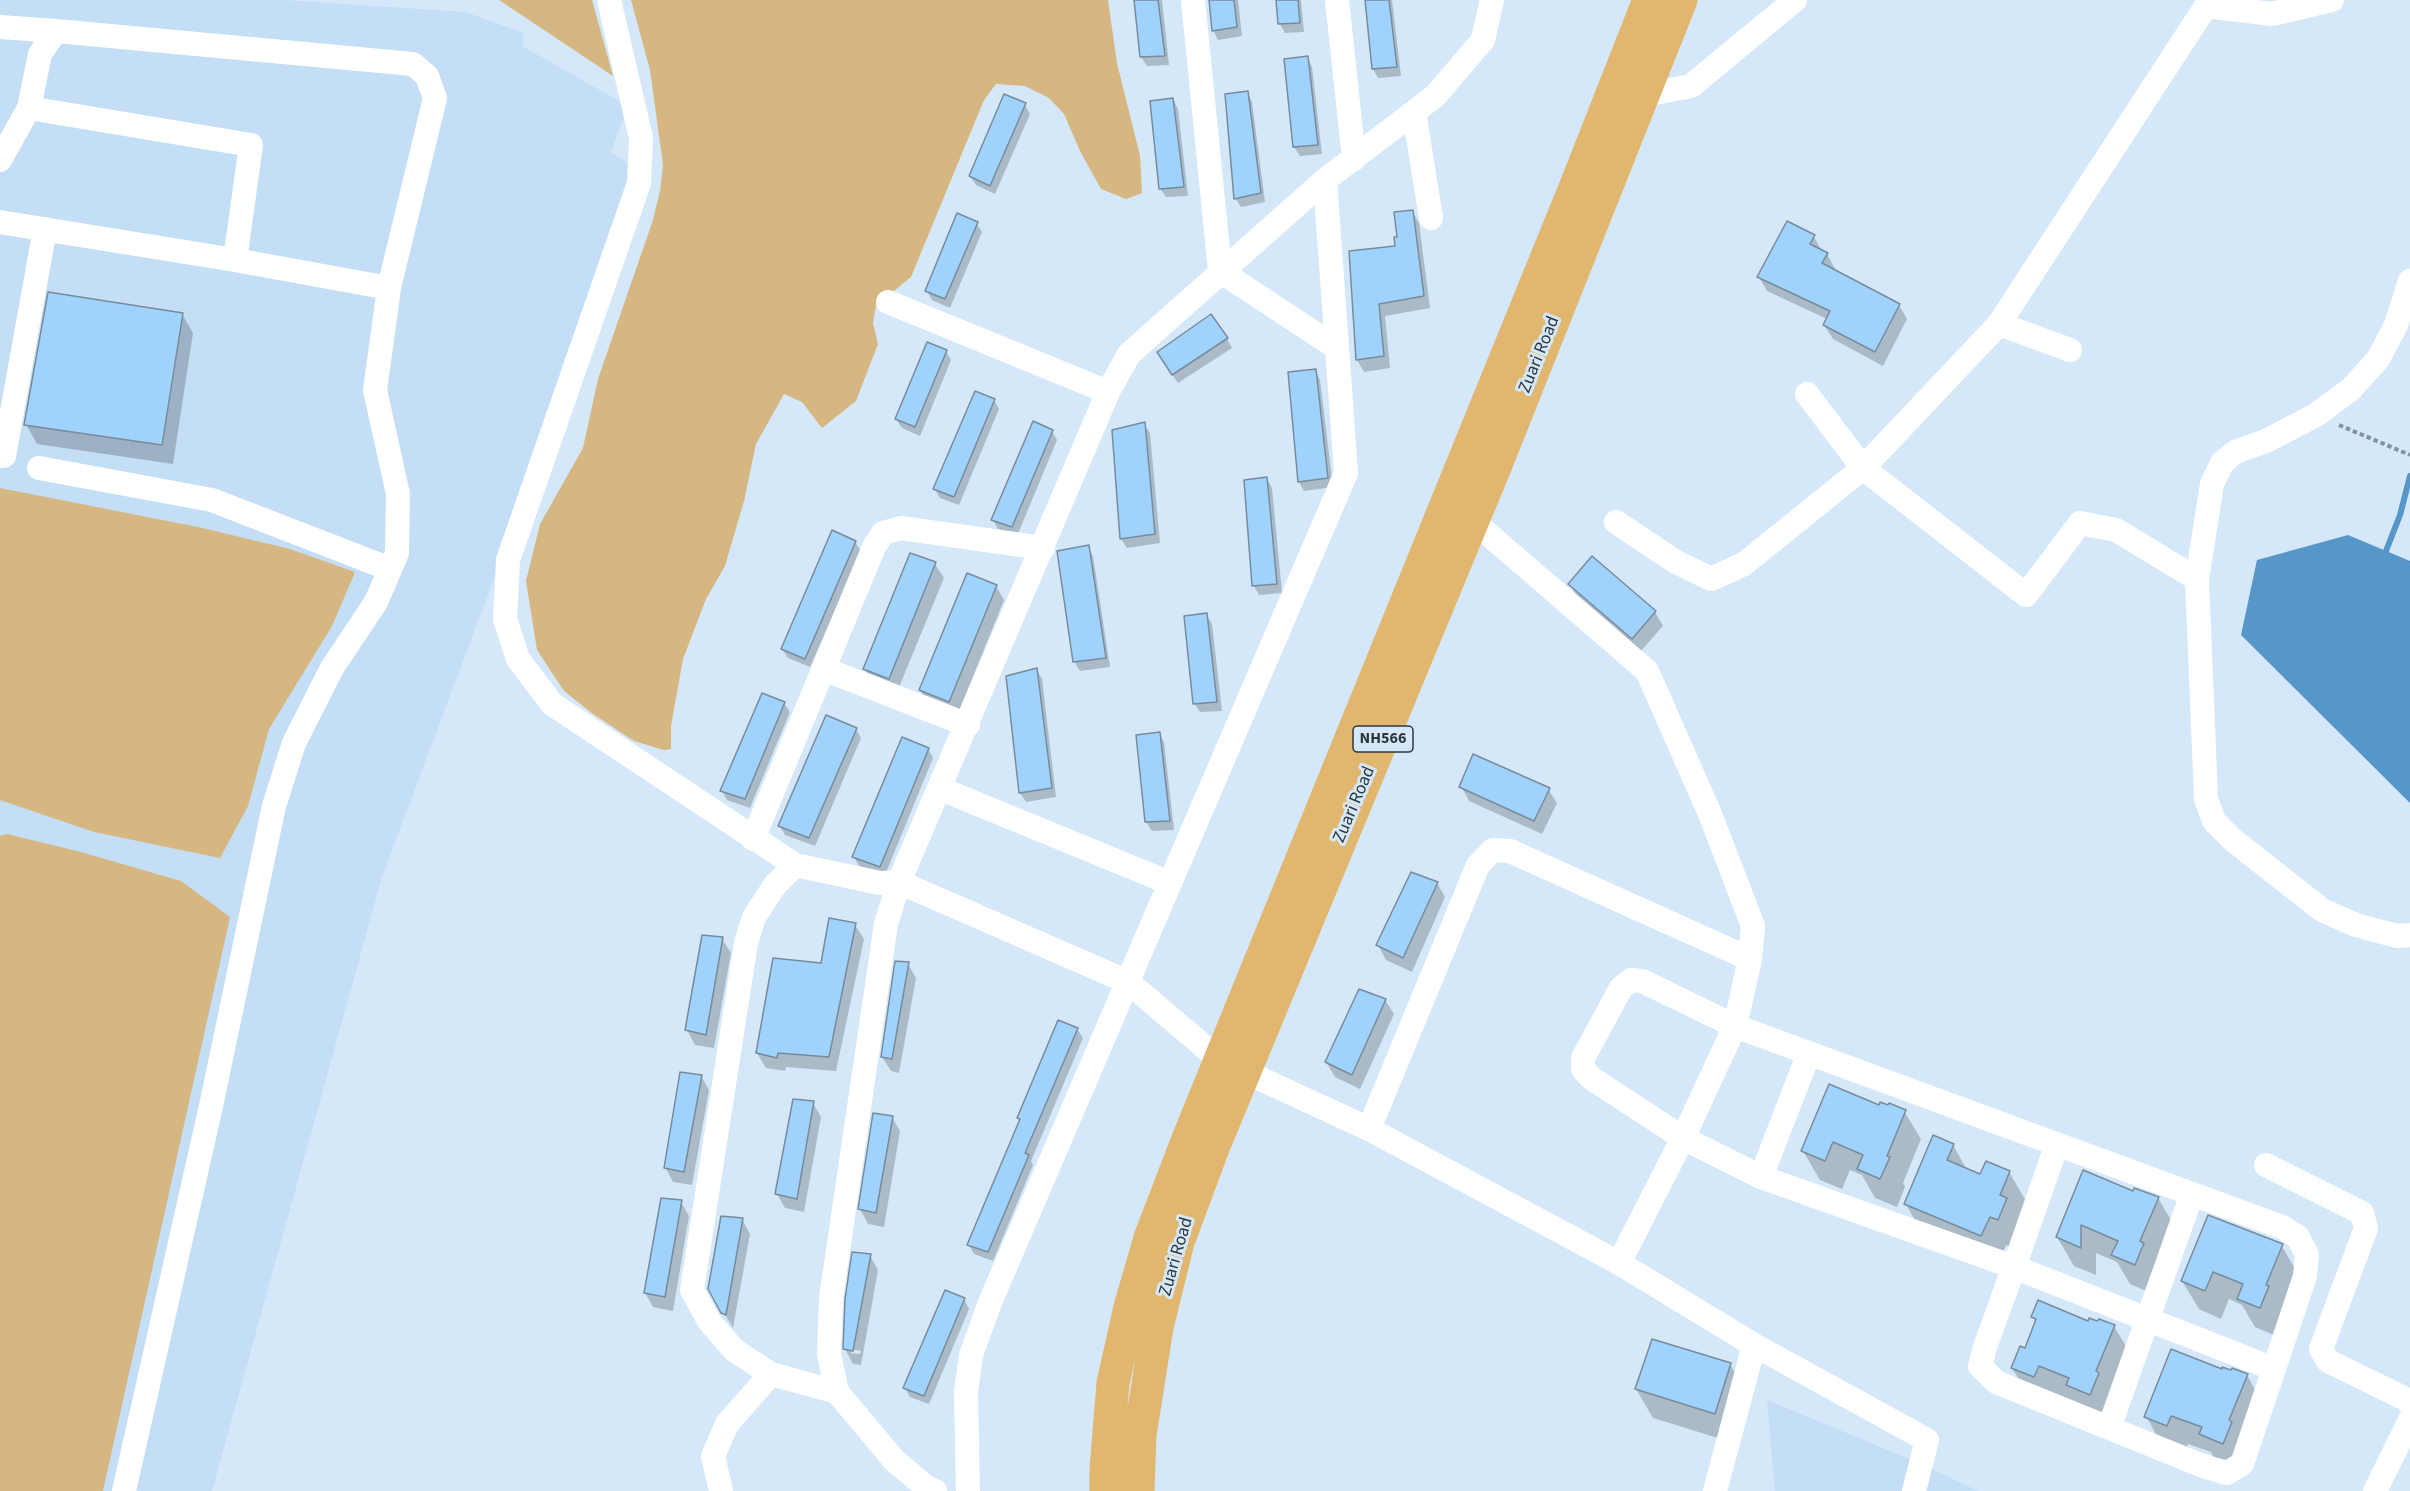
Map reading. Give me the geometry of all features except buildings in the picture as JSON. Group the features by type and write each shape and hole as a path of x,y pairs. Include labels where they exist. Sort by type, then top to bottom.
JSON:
{"highway":[{"path":"1632,0 1631,13 1649,41 1703,0"},
{"name":"Zuari Road","path":"1106,1491 1113,1383 1130,1307 1150,1238 1232,1065 1473,521 1644,95 1649,41 1649,0"},
{"name":"Zuari Road","path":"1138,1491 1140,1435 1157,1327 1178,1242 1213,1148 1232,1065 1649,41 1681,0"}],"street":[{"path":"609,0 641,138 639,183 508,560 505,619 518,659 552,704 795,865 880,883 899,882 1128,982 1232,1065 1369,1129 1619,1263 1754,1346 1927,1440 1914,1491"},
{"path":"1193,0 1221,271"},
{"path":"1337,0 1354,159"},
{"path":"935,1491 926,1487 894,1461 837,1392 829,1354 831,1298 886,924 899,882 968,725 1108,392 1129,354 1325,180 1435,96 1484,40 1492,0"},
{"path":"1644,95 1691,86 1795,0"},
{"path":"1616,522 1676,562 1711,579 1744,564 1863,468 1999,324 2206,6 2272,14 2332,0"},
{"path":"0,27 413,63 427,76 435,98 389,288 375,390 398,494 397,553 376,602 333,668 294,743 274,806 208,1118 124,1491"},
{"path":"0,160 29,108 40,54 56,31"},
{"path":"29,108 251,145 235,260"},
{"path":"1414,112 1431,218"},
{"path":"968,1491 966,1392 971,1355 991,1300 1346,473 1325,180"},
{"path":"0,222 235,260 389,288"},
{"path":"0,456 4,456 45,229"},
{"path":"1221,271 1337,348"},
{"path":"2410,281 2396,325 2378,359 2351,389 2316,415 2266,441 2235,452 2222,463 2212,484 2197,579 2206,799 2214,821 2233,840 2322,910 2356,925 2397,936 2410,935"},
{"path":"888,302 1108,392"},
{"path":"1999,324 2070,350"},
{"path":"1807,393 1863,468 2026,595 2080,523 2116,530 2197,579"},
{"path":"39,468 212,500 390,570"},
{"path":"1473,521 1647,671 1710,814 1753,927 1750,958 1735,1026 1683,1138 1619,1263"},
{"path":"753,838 874,547 883,533 901,528 1043,548"},
{"path":"824,669 968,725"},
{"path":"940,789 1170,883"},
{"path":"1369,1129 1478,865 1493,850 1510,851 1750,958"},
{"path":"795,865 775,885 754,917 746,944 692,1290 709,1321 734,1350 771,1374 837,1392"},
{"path":"2057,1144 2014,1267 1980,1366 1996,1382 2203,1466 2227,1473 2242,1464 2274,1369 2305,1276 2307,1255 2298,1237 2282,1227 2057,1144 1735,1026 1642,981 1631,980 1621,988 1583,1058 1583,1070 1591,1078 1683,1138 1761,1177 2014,1267 2274,1369"},
{"path":"1761,1177 1809,1053"},
{"path":"2266,1165 2362,1213 2366,1228 2321,1349 2328,1361 2408,1400 2410,1404"},
{"path":"2109,1428 2192,1194"},
{"path":"1715,1491 1754,1346"},
{"path":"721,1491 713,1456 727,1424 771,1374"},
{"path":"2375,1491 2410,1420"}],"path":[{"path":"2316,415 2410,455"}],"shaded area":[{"path":"0,0 284,0 465,12 524,33 522,46 628,106 611,152 646,174 382,877 212,1491 0,1491"},
{"path":"499,0 592,0 613,76"},
{"path":"631,0 1108,0 1117,63 1140,156 1142,193 1126,199 1101,189 1080,151 1064,114 1049,98 1025,86 996,84 984,100 911,277 895,290 877,300 873,323 878,344 856,401 822,428 802,402 784,394 756,444 744,501 725,566 706,599 683,659 671,726 671,749 664,750 634,741 593,714 564,691 537,650 526,581 540,524 583,448 598,379 653,220 660,191 663,165 650,70"},
{"path":"0,488 198,527 290,549 355,572 332,626 269,729 248,806 220,858 94,832 0,800"},
{"path":"7,834 77,851 181,881 230,917 103,1491 0,1491 0,836"},
{"path":"1767,1400 1919,1463 1978,1491 1775,1491"}],"water":[{"path":"2348,535 2410,561 2410,803 2241,635 2257,560"}],"waterway":[{"path":"2386,551 2400,515 2410,476"}]}
